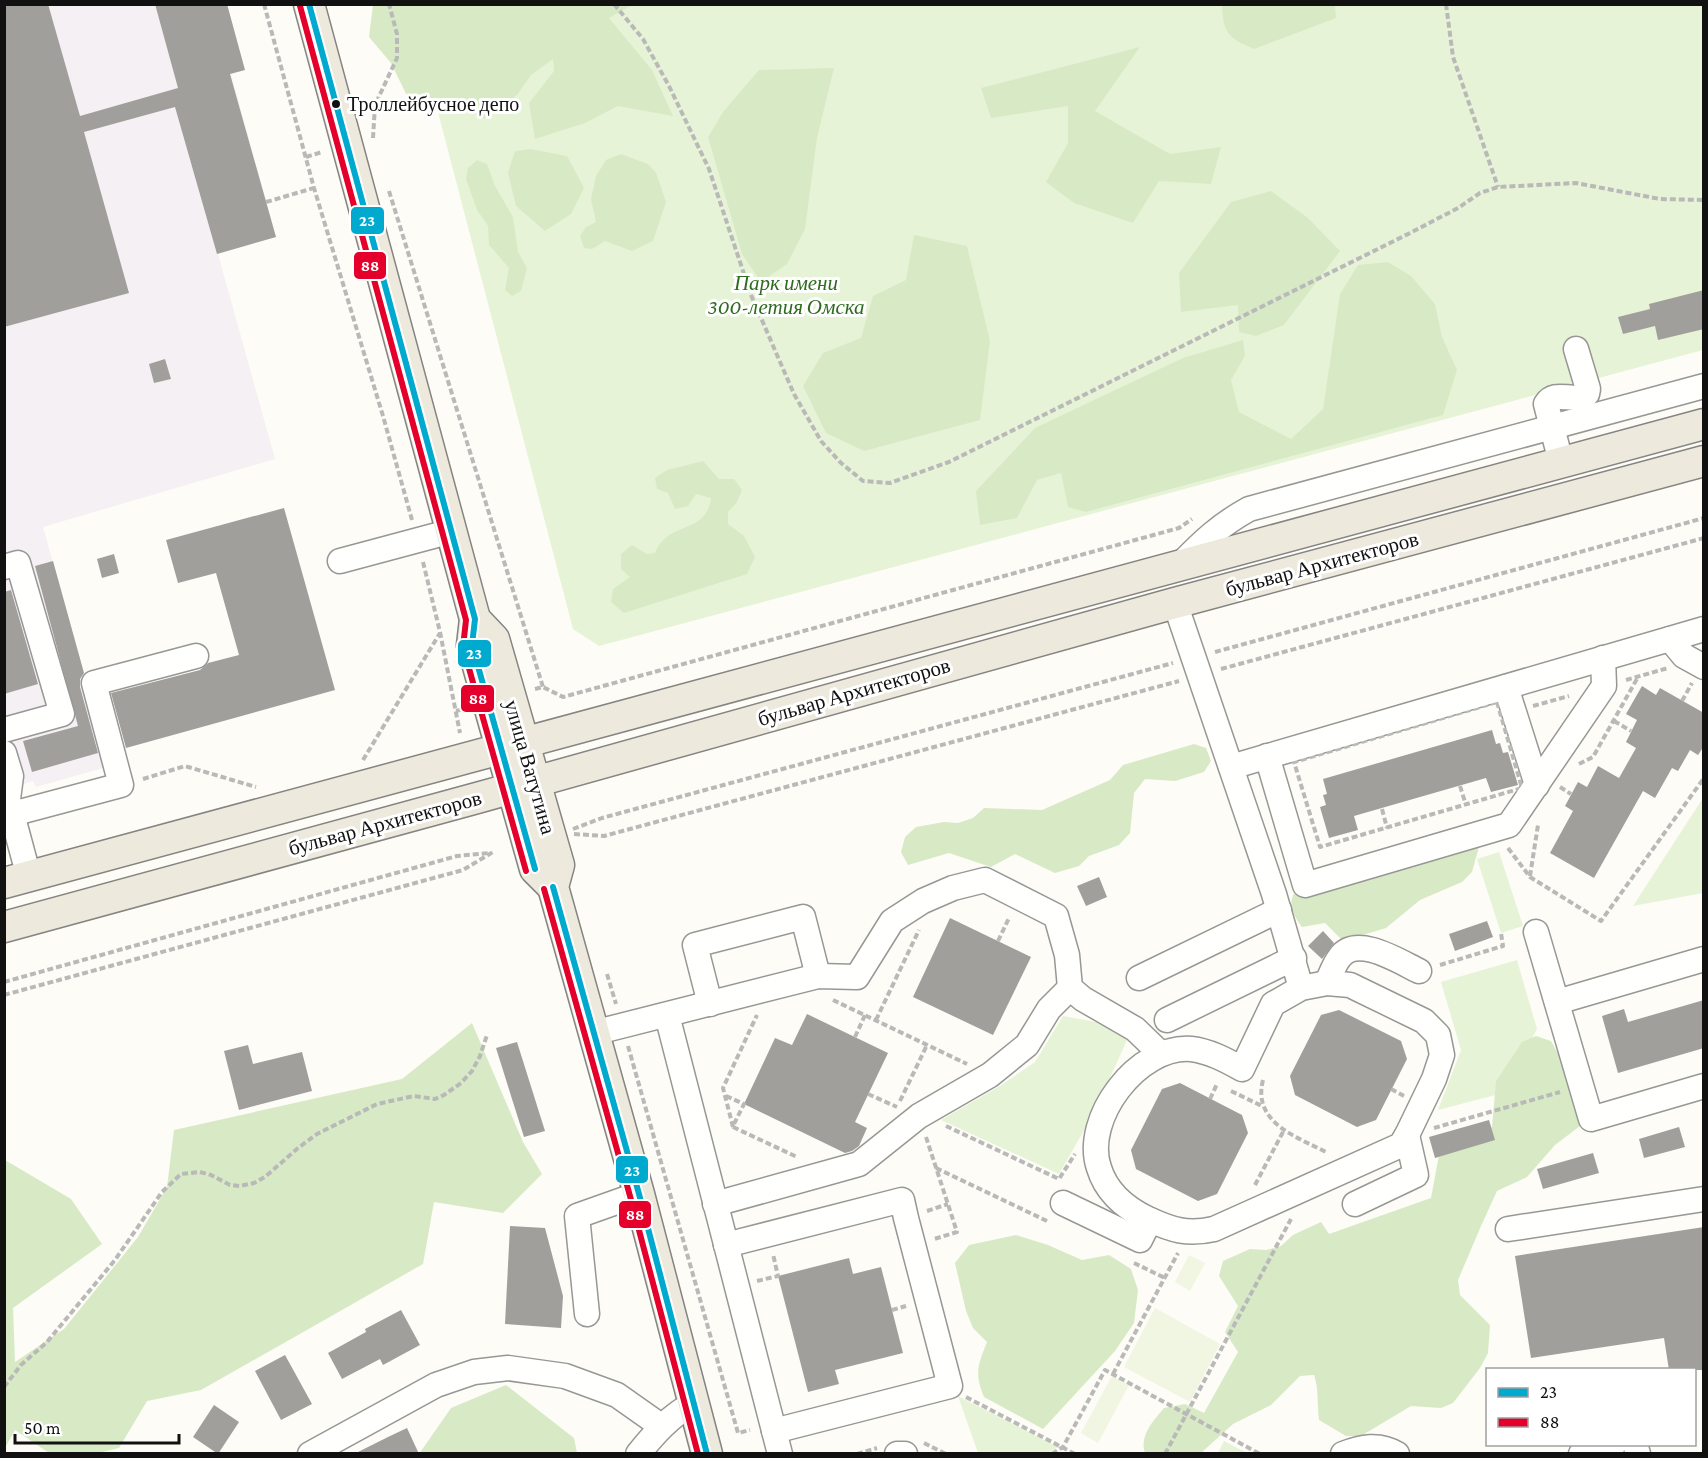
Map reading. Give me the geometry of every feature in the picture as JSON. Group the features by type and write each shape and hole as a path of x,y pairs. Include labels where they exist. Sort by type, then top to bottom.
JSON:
{"main road":[{"name":"улица Ватутина","path":"309,4 475,619 472,645 512,746 523,785 535,869 553,887 639,1194 707,1454"},
{"name":"бульвар Архитекторов","path":"17,880 1704,424"},
{"name":"бульвар Архитекторов","path":"4,927 1175,603 1704,461"}],"street":[{"path":"1561,462 1546,409 1550,399 1556,396 1583,398 1587,394 1588,389 1576,349"},
{"path":"1179,566 1204,539 1225,522 1249,509 1704,386"},
{"path":"340,561 452,531"},
{"path":"4,567 18,563 62,714 4,730"},
{"path":"1175,603 1279,910 1301,988"},
{"path":"1231,767 1704,629"},
{"path":"1670,639 1698,675"},
{"path":"8,804 121,785 94,683 196,657"},
{"path":"1267,756 1305,885 1509,825 1604,686 1603,658"},
{"path":"1506,687 1537,785"},
{"path":"4,753 11,776 8,804 17,880"},
{"path":"593,1033 818,976 857,977 892,921 923,901 953,888 985,880 1056,916 1067,955 1070,988 1083,999 1135,1029 1161,1054"},
{"path":"1139,978 1279,910"},
{"path":"711,1004 695,945 716,939 802,917 818,976"},
{"path":"1536,932 1591,1119 1704,1086"},
{"path":"1327,983 1341,955 1353,948 1370,949 1419,971"},
{"path":"1167,1020 1294,958"},
{"path":"1557,1002 1704,959"},
{"path":"1327,983 1350,985 1424,1022 1438,1035 1442,1055 1434,1079 1401,1145 1214,1229 1189,1233 1164,1227 1131,1211 1106,1186 1098,1165 1096,1144 1098,1127 1120,1086 1138,1067 1161,1054 1190,1049 1218,1056 1242,1069 1273,1004 1301,988 1327,983"},
{"path":"716,1204 860,1164 908,1112 990,1075 1027,1045 1049,1009 1070,988"},
{"path":"666,1015 775,1436 950,1386 902,1200 726,1245"},
{"path":"1355,1204 1416,1175 1407,1135"},
{"path":"586,1314 577,1215 639,1194"},
{"path":"1508,1229 1704,1198"},
{"path":"1063,1203 1140,1240 1150,1220"},
{"path":"310,1454 436,1385 474,1372 508,1368 565,1376 617,1395 661,1426"},
{"path":"638,1454 661,1426 680,1410 694,1403"},
{"path":"1343,1454 1362,1446 1389,1449 1397,1454"},
{"path":"1581,1454 1607,1446"}],"path":[{"path":"264,4 314,188 383,416 417,540 440,632 461,740"},
{"path":"373,139 375,105 397,58 397,34 389,4"},
{"path":"614,4 643,39 669,86 709,169 751,296 794,394 821,441 841,463 863,481 890,483 949,462 1412,232 1458,208 1480,193 1498,187 1576,183 1660,199 1704,200"},
{"path":"1446,4 1453,57 1498,187"},
{"path":"386,183 543,687 563,697 1179,528"},
{"path":"266,202 314,188"},
{"path":"1704,518 1197,666 604,836 564,833 602,818 1197,666 1704,538"},
{"path":"359,767 440,632"},
{"path":"1574,766 1593,757 1638,677 1668,668"},
{"path":"1682,701 1698,675"},
{"path":"1497,702 1522,788 1466,805 1320,848 1294,762 1497,702"},
{"path":"1614,721 1631,731"},
{"path":"121,785 185,766 258,788"},
{"path":"1502,827 1509,852 1530,877 1601,921 1704,778"},
{"path":"1460,786 1466,805"},
{"path":"1564,790 1571,794"},
{"path":"1382,808 1387,828"},
{"path":"1530,877 1540,816"},
{"path":"4,982 456,856 493,852 463,870 4,995"},
{"path":"998,941 1011,914"},
{"path":"876,1020 920,929"},
{"path":"1419,971 1503,946 1501,933"},
{"path":"605,970 738,1433 775,1436"},
{"path":"828,998 990,1075"},
{"path":"760,1009 723,1088 733,1127 829,1173"},
{"path":"855,1037 865,1015"},
{"path":"4,1387 21,1365 47,1342 115,1260 162,1192 181,1174 200,1172 230,1185 240,1186 254,1183 265,1177 317,1134 377,1104 414,1096 435,1099 444,1095 461,1083 472,1071 487,1035"},
{"path":"878,1147 908,1112 927,1045"},
{"path":"1268,1070 1260,1093 1262,1107 1270,1118 1284,1130 1353,1166"},
{"path":"1210,1099 1217,1084"},
{"path":"1407,1135 1581,1086"},
{"path":"1391,1089 1401,1094"},
{"path":"868,1094 908,1112 957,1232 914,1246"},
{"path":"725,1096 744,1104 733,1127"},
{"path":"944,1125 1059,1179"},
{"path":"1238,1219 1284,1130"},
{"path":"1165,1454 1308,1186"},
{"path":"1113,1374 1189,1233"},
{"path":"764,1255 784,1250"},
{"path":"766,1279 778,1276 775,1264"},
{"path":"892,1310 903,1307"},
{"path":"1052,1454 1063,1447 1105,1370 1260,1454"},
{"path":"964,1396 1075,1454"},
{"path":"905,1449 946,1454"}],"shaded area":[{"path":"5,5 227,5 245,70 231,74 276,237 218,254 275,459 43,527 110,766 36,787 33,781 5,790"}],"green space":[{"path":"373,5 632,5 609,18 652,70 673,116 618,106 585,123 535,139 529,103 554,71 553,59 531,75 517,95 484,119 458,103 411,104 391,63 369,37"},
{"name":"Парк имени 300-летия Омска","path":"410,5 1703,5 1703,350 599,646 573,629"},
{"path":"1222,5 1335,5 1336,18 1254,49 1233,38 1229,33 1224,22"},
{"path":"1140,47 1095,111 1170,154 1221,147 1211,184 1159,181 1133,223 1074,203 1046,182 1068,143 1068,106 991,118 981,88"},
{"path":"834,68 817,138 805,229 787,264 761,282 742,254 708,137 723,112 759,70"},
{"path":"531,149 567,156 584,188 571,214 545,231 516,206 508,173 515,151"},
{"path":"621,154 648,164 656,173 666,202 653,241 632,251 605,241 592,249 584,248 580,236 586,227 596,222 591,199 596,176 606,160"},
{"path":"477,160 487,164 495,186 513,217 518,252 527,268 521,291 512,296 505,290 509,268 489,245 488,226 477,210 466,179 468,168"},
{"path":"1271,191 1308,218 1340,251 1284,325 1256,336 1239,332 1238,305 1181,312 1179,273 1231,202"},
{"path":"914,235 967,246 990,341 980,420 864,451 826,433 803,386 823,353 861,338 873,296 906,280"},
{"path":"1388,262 1411,276 1435,304 1442,337 1457,370 1443,415 1086,512 1068,507 1061,473 1037,480 1017,518 980,525 976,491 1035,428 1183,358 1243,340 1245,356 1231,380 1239,412 1291,439 1323,409 1340,294 1358,265"},
{"path":"703,461 719,479 734,479 742,490 737,502 728,512 728,524 744,536 755,557 747,574 624,613 611,602 613,589 630,577 621,569 621,554 632,545 647,554 655,553 661,542 669,535 702,518 708,510 711,498 696,494 688,506 675,509 668,493 657,489 655,478 667,470"},
{"path":"1194,744 1206,748 1211,761 1204,772 1175,781 1145,779 1134,793 1130,833 1119,845 1089,856 1079,866 1055,873 1015,854 991,867 949,853 908,865 901,852 905,837 916,827 944,822 958,823 973,818 984,808 1042,810 1110,780 1123,765"},
{"path":"1703,798 1703,893 1633,906"},
{"path":"1480,843 1472,872 1462,882 1420,900 1386,928 1343,941 1325,923 1302,927 1292,910 1295,892"},
{"path":"1499,852 1523,926 1501,933 1477,859"},
{"path":"1517,960 1537,1029 1503,1093 1438,1110 1461,1050 1441,982"},
{"path":"1063,1016 1096,1022 1127,1040 1094,1113 1059,1174 941,1120 1000,1086 1035,1062"},
{"path":"472,1023 523,1142 542,1174 503,1213 434,1202 423,1264 201,1390 147,1401 119,1448 98,1453 49,1453 15,1430 5,1448 5,1160 71,1199 102,1244 13,1308 15,1362 64,1329 138,1237 167,1187 174,1130 402,1079"},
{"path":"1536,1036 1551,1041 1566,1068 1584,1123 1555,1145 1527,1177 1497,1191 1458,1280 1460,1295 1490,1325 1488,1353 1480,1368 1453,1403 1441,1408 1411,1406 1361,1436 1346,1436 1319,1420 1314,1375 1300,1376 1271,1405 1233,1424 1201,1453 1145,1453 1145,1435 1164,1408 1185,1404 1204,1413 1238,1352 1225,1332 1238,1306 1219,1276 1223,1261 1250,1249 1266,1250 1281,1246 1293,1235 1321,1222 1329,1234 1431,1198 1441,1144 1480,1137 1492,1127 1496,1081 1522,1042"},
{"path":"1016,1235 1048,1245 1082,1260 1109,1255 1131,1269 1138,1290 1134,1323 1115,1351 1043,1429 984,1397 978,1369 987,1342 973,1328 966,1311 955,1263 969,1245"},
{"path":"1189,1255 1205,1263 1190,1291 1175,1282"},
{"path":"1155,1308 1220,1344 1190,1402 1124,1367"},
{"path":"1112,1376 1129,1385 1098,1443 1081,1433"},
{"path":"506,1385 574,1438 577,1453 419,1454 451,1408"},
{"path":"958,1396 1058,1447 1048,1453 978,1453"},
{"path":"1224,1441 1247,1453 1218,1453"}],"building":[{"path":"4,4 48,4 80,116 178,88 155,4 227,4 245,70 230,74 276,237 217,254 175,107 84,132 129,293 4,327"},
{"path":"1704,290 1704,329 1658,340 1655,326 1623,334 1618,317 1650,309 1649,304"},
{"path":"165,359 171,379 154,383 149,364"},
{"path":"284,508 335,690 126,748 111,693 200,670 208,663 239,655 216,573 178,583 166,540"},
{"path":"114,554 119,573 102,578 97,559"},
{"path":"53,561 84,673 80,679 80,687 98,753 32,772 23,741 78,726 35,566"},
{"path":"11,590 38,684 4,694 4,592"},
{"path":"1642,686 1656,695 1660,688 1704,713 1704,746 1698,755 1690,750 1678,771 1672,768 1655,798 1643,791 1594,878 1550,853 1573,811 1565,806 1578,782 1587,787 1598,766 1619,778 1636,748 1626,742 1637,720 1626,714"},
{"path":"1492,730 1496,744 1500,743 1503,753 1508,752 1518,785 1491,792 1486,778 1354,816 1358,830 1329,838 1320,807 1326,805 1323,795 1327,794 1323,779"},
{"path":"1099,877 1107,897 1086,906 1077,886"},
{"path":"950,918 1031,957 993,1035 913,997"},
{"path":"1487,921 1493,937 1455,951 1449,934"},
{"path":"1323,931 1334,943 1322,959 1308,946"},
{"path":"1704,1000 1704,1048 1618,1073 1602,1016 1624,1009 1628,1022"},
{"path":"1339,1010 1401,1041 1407,1059 1376,1120 1357,1127 1295,1095 1290,1076 1321,1015"},
{"path":"807,1014 888,1053 855,1122 867,1128 859,1146 852,1151 845,1153 744,1104 775,1038 792,1045"},
{"path":"517,1042 545,1131 524,1137 496,1048"},
{"path":"248,1045 253,1064 302,1052 312,1091 239,1110 224,1051"},
{"path":"1180,1083 1242,1115 1248,1133 1217,1194 1198,1201 1136,1169 1131,1150 1162,1089"},
{"path":"1489,1120 1495,1140 1435,1158 1429,1137"},
{"path":"1679,1127 1685,1147 1644,1158 1639,1139"},
{"path":"1593,1153 1599,1173 1543,1189 1537,1169"},
{"path":"510,1226 545,1228 563,1296 561,1328 505,1324"},
{"path":"1704,1227 1704,1370 1669,1368 1664,1338 1531,1358 1515,1256"},
{"path":"849,1258 853,1274 881,1267 903,1353 835,1370 839,1384 808,1392 778,1276"},
{"path":"401,1310 420,1345 383,1365 380,1359 342,1379 328,1353 366,1332 365,1329"},
{"path":"285,1355 312,1404 281,1420 255,1371"},
{"path":"214,1405 239,1422 218,1454 193,1437"},
{"path":"407,1428 419,1454 354,1454 388,1437"}],"transit line":[{"name":"23","path":"309,4 475,619 472,645 535,869"},
{"name":"88","path":"300,6 466,620 463,647 526,871"},
{"name":"23","path":"553,887 639,1194 707,1454"},
{"name":"88","path":"544,889 630,1196 698,1454"}],"place":[{"name":"Троллейбусное депо","path":"336,104"}]}
